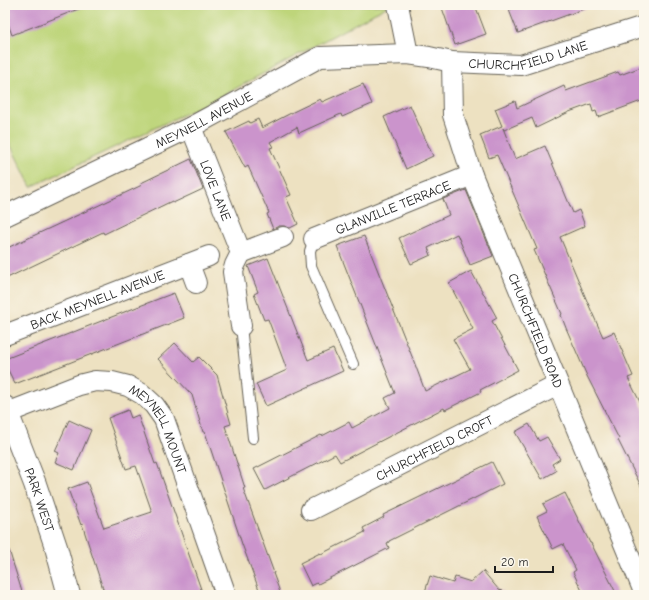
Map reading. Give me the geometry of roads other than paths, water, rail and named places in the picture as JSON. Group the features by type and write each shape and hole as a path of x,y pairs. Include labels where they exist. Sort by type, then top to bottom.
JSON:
{"street":[{"path":"398,5 408,54"},
{"name":"CHURCHFIELD LANE","path":"408,54 452,62 521,65 644,26"},
{"name":"MEYNELL AVENUE","path":"5,216 192,127 320,57 408,54"},
{"name":"CHURCHFIELD ROAD","path":"452,62 453,115 472,175 644,592"},
{"name":"LOVE LANE","path":"192,127 241,253"},
{"name":"GLANVILLE TERRACE","path":"314,239 472,175"},
{"path":"242,326 233,272 235,265 241,253 283,237"},
{"name":"BACK MEYNELL AVENUE","path":"5,334 209,256"},
{"path":"189,264 196,283"},
{"name":"MEYNELL MOUNT","path":"6,410 95,381 112,382 128,386 142,394 154,405 164,419 226,595"},
{"name":"CHURCHFIELD CROFT","path":"311,510 558,386"},
{"name":"PARK WEST","path":"6,410 35,484 56,547 69,595"}],"lane":[{"path":"314,239 310,251 311,266 353,364"},
{"path":"242,326 253,438"}]}
